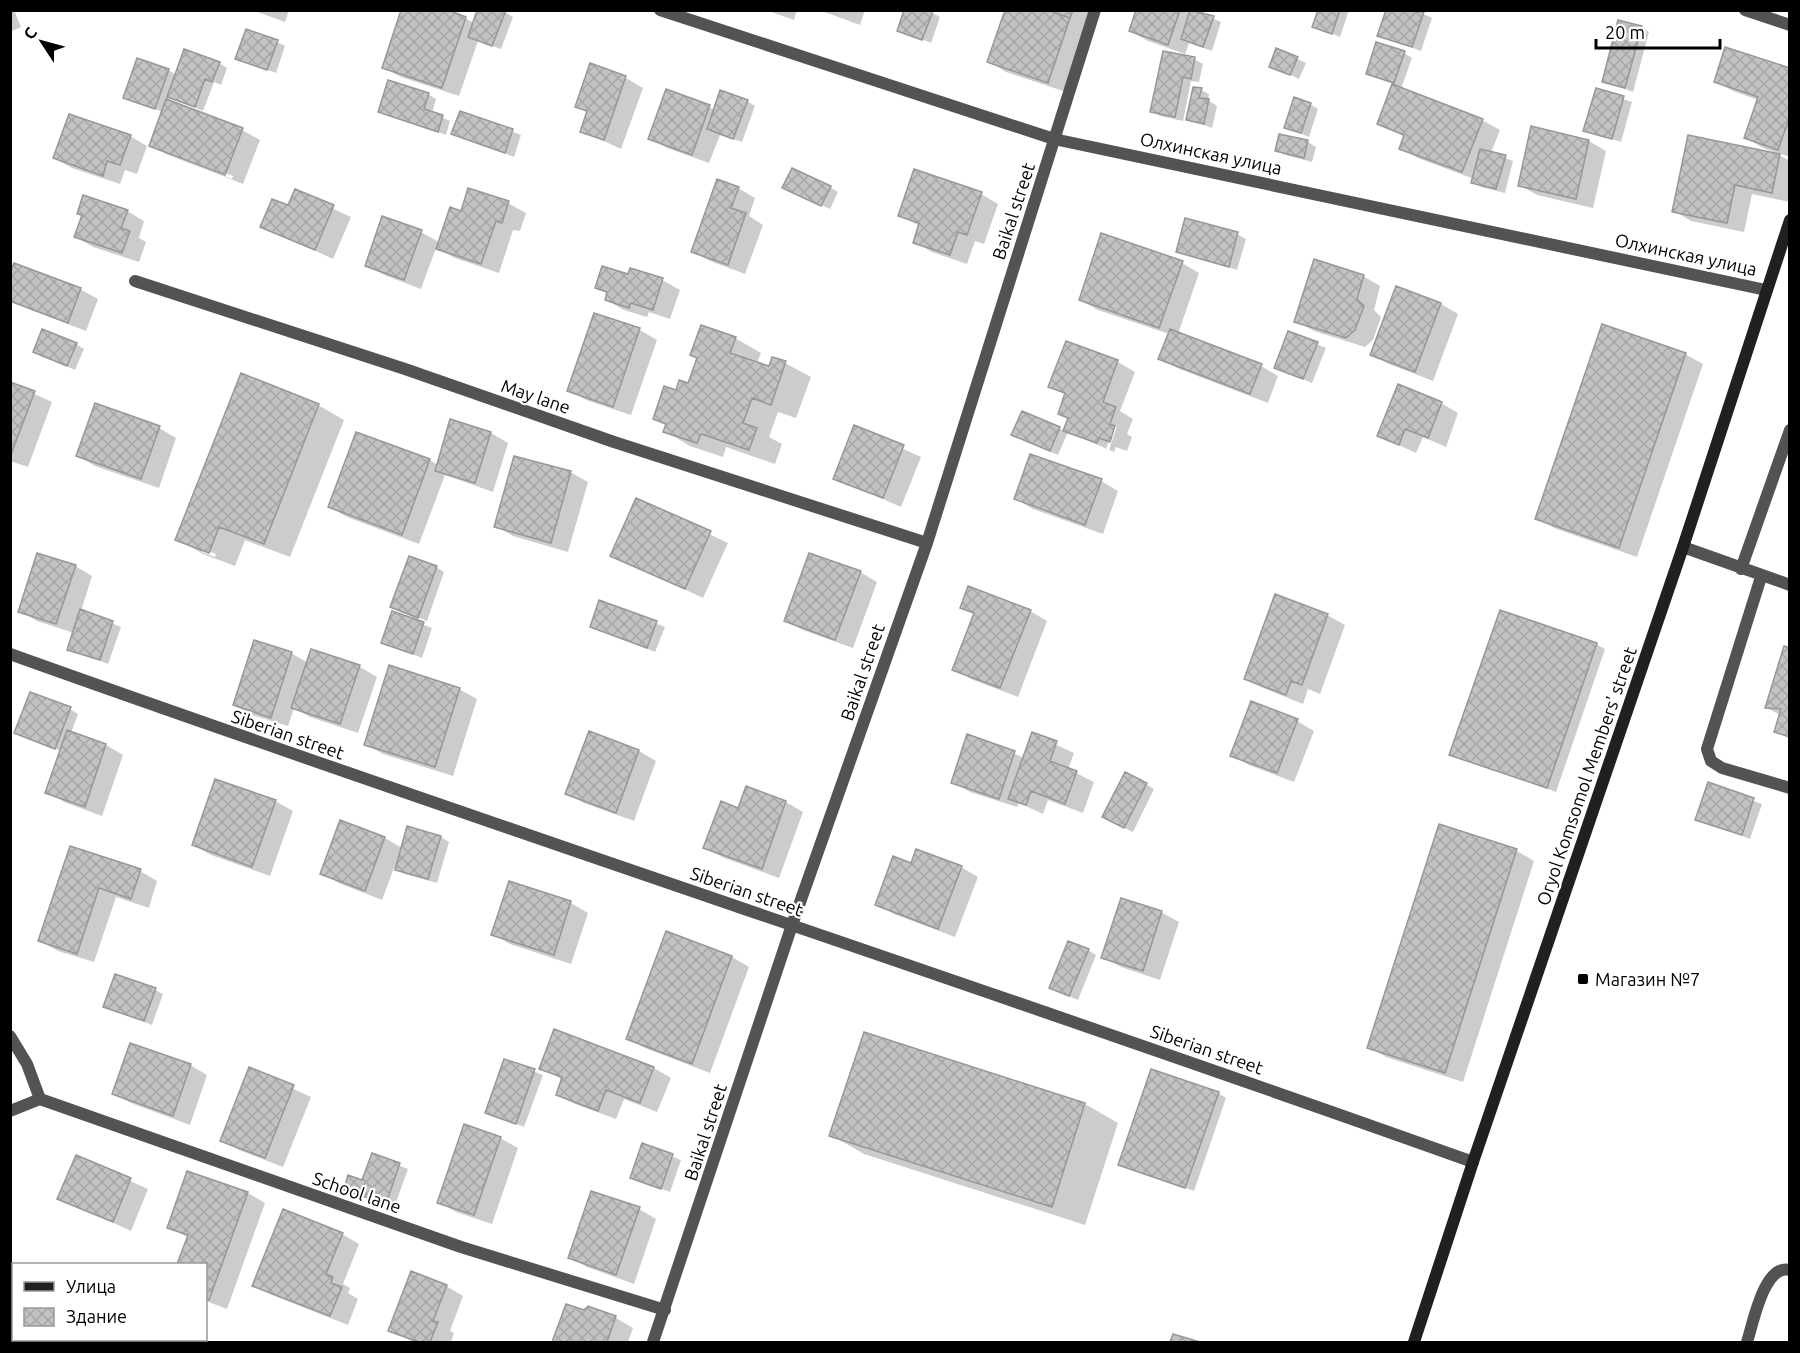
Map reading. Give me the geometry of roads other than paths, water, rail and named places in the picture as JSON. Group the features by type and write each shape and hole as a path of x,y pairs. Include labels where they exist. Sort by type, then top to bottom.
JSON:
{"street":[{"name":"Олхинская улица","path":"660,10 1054,138 1766,290"},
{"name":"Baikal street","path":"653,1342 792,925 927,543 1095,10"},
{"path":"1745,10 1790,25"},
{"name":"Oryol Komsomol Members' street","path":"1414,1342 1473,1162 1683,548 1790,220"},
{"name":"May lane","path":"135,281 405,369 614,442 927,543"},
{"path":"1741,569 1790,430"},
{"path":"1683,548 1790,585"},
{"path":"1761,576 1707,749 1712,761 1722,768 1790,788"},
{"name":"Siberian street","path":"10,654 276,749 792,925 1473,1162"},
{"path":"10,1036 27,1064 40,1099 10,1111"},
{"name":"School lane","path":"40,1099 461,1247 665,1310"},
{"path":"1747,1342 1767,1282 1775,1272 1782,1269 1790,1270"}],"place":[{"name":"Магазин №7","path":"1583,979"}]}
